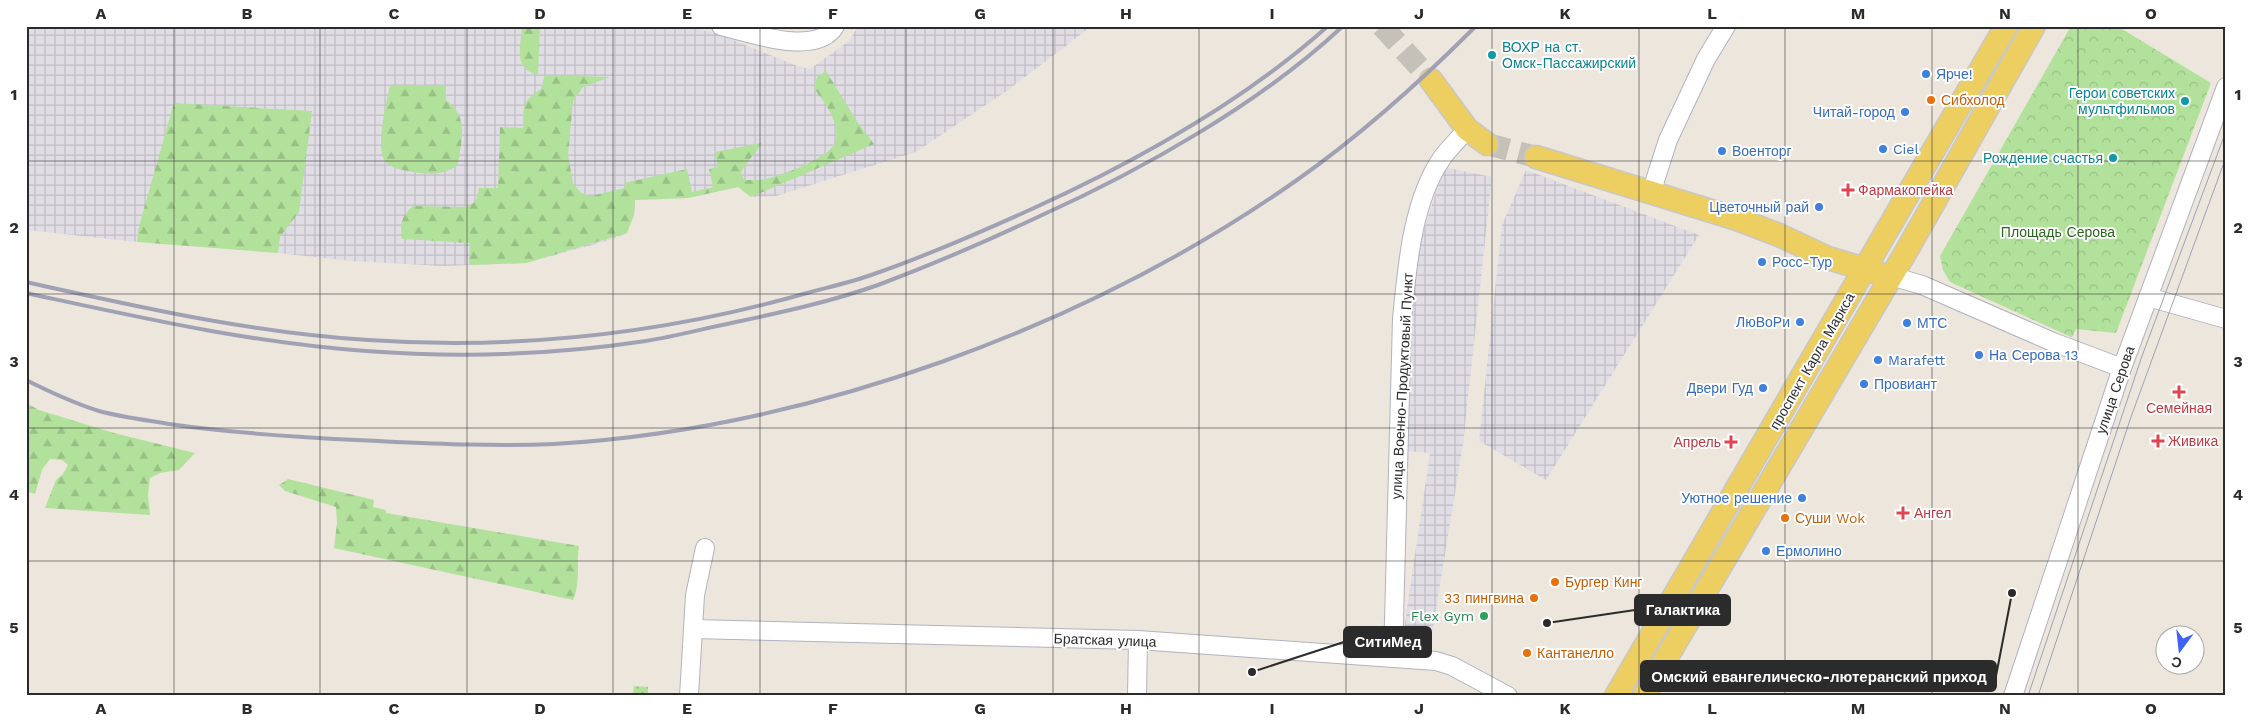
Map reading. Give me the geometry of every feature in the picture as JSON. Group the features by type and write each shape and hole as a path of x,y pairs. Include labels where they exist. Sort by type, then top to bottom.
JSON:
{"main road":[{"name":"проспект Карла Маркса","path":"1616,696 2006,26"},
{"name":"проспект Карла Маркса","path":"1644,696 1891,276 2034,26"},
{"path":"1431,80 1467,129 1487,144"},
{"path":"1536,157 1737,219 1779,235 1828,258 1891,276"}],"street":[{"path":"722,26 802,42 820,40 835,26"},
{"path":"1651,193 1668,140 1706,60 1726,26"},
{"name":"улица Серова","path":"2013,696 2122,368 2226,87"},
{"name":"улица Военно-Продуктовый Пункт","path":"1393,658 1402,328 1407,270 1414,230 1430,181 1442,159 1467,129"},
{"path":"1891,276 1922,285 2053,342 2122,368"},
{"path":"2148,297 2226,319"},
{"path":"689,696 695,595 705,548"},
{"name":"Братская улица","path":"693,628 1138,640 1436,661 1452,666 1508,696"},
{"path":"1137,696 1138,640"}],"shaded area":[{"path":"26,26 684,26 716,33 797,66 810,69 849,41 858,26 1092,26 1005,92 916,152 776,196 751,197 738,187 688,198 635,200 634,215 627,233 607,241 526,263 442,266 352,261 278,253 138,230 137,242 26,230"},
{"path":"1444,167 1492,177 1463,444 1431,640 1403,636 1430,453 1405,451 1409,310 1415,258"},
{"path":"1526,170 1699,235 1546,480 1479,441 1502,225"}],"green space":[{"path":"522,26 540,26 538,75 530,72 521,62"},
{"name":"Площадь Серова","path":"2071,26 2117,26 2211,83 2116,333 2076,329 2071,337 1950,282 1943,270 1940,256"},
{"path":"826,71 858,123 874,144 751,197 738,187 688,198 635,200 634,215 627,233 526,263 471,265 469,263 470,243 402,239 402,221 413,206 467,207 476,201 479,188 498,188 500,127 523,128 525,105 530,97 541,89 545,75 610,77 583,87 573,101 568,155 573,183 581,193 591,196 625,188 624,183 687,169 692,192 713,187 709,169 718,167 715,152 761,143 741,173 744,180 768,178 791,171 815,160 833,147 836,140 833,119 827,106 814,88 817,77"},
{"path":"390,85 445,85 446,100 454,107 461,122 462,138 458,165 442,172 425,174 398,169 385,161 382,155 381,135"},
{"path":"174,103 312,111 299,212 280,237 278,253 137,242 138,230"},
{"path":"26,403 39,410 114,433 195,453 179,470 160,473 150,478 148,495 150,515 45,508 56,480 63,474 68,465 62,460 50,459 42,470 35,494 26,491"},
{"path":"288,479 374,500 373,507 386,510 386,513 579,546 578,580 573,600 334,548 337,523 336,507 285,491 279,485"},
{"path":"634,686 648,687 648,696 633,696"}],"tunnel":[{"path":"1382,26 1431,80"},
{"path":"1487,144 1536,157"}],"tram line":[{"path":"2028,696 2142,356 2226,131"},
{"path":"2038,696 2131,417 2226,157"}],"railway":[{"path":"26,282 196,318 282,332 368,340 423,343 479,343 534,340 589,336 699,319 753,307 866,277 935,251 1034,208 1111,171 1188,127 1261,79 1328,26"},
{"path":"26,293 195,328 280,342 366,351 471,355 506,354 611,346 668,337 790,310 861,291 940,261 1079,198 1159,156 1238,108 1311,54 1343,26"},
{"path":"26,380 80,404 124,417 216,430 333,439 481,445 554,444 651,434 748,417 846,393 943,362 1037,324 1129,281 1216,233 1321,163 1390,107 1476,26"}],"place":[{"name":"ВОХР на ст. Омск-Пассажирский","path":"1492,55"},
{"name":"Ярче!","path":"1926,74"},
{"name":"Сибхолод","path":"1931,100"},
{"name":"Герои советских мультфильмов","path":"2185,101"},
{"name":"Читай-город","path":"1905,112"},
{"name":"Ciel","path":"1883,149"},
{"name":"Военторг","path":"1722,151"},
{"name":"Рождение счастья","path":"2113,158"},
{"name":"Фармакопейка","path":"1848,190"},
{"name":"Цветочный рай","path":"1819,207"},
{"name":"Росс-Тур","path":"1762,262"},
{"name":"ЛюВоРи","path":"1800,322"},
{"name":"МТС","path":"1907,323"},
{"name":"На Серова 13","path":"1979,355"},
{"name":"Marafett","path":"1878,360"},
{"name":"Провиант","path":"1864,384"},
{"name":"Двери Гуд","path":"1763,388"},
{"name":"Семейная","path":"2179,392"},
{"name":"Живика","path":"2158,441"},
{"name":"Апрель","path":"1731,442"},
{"name":"Уютное решение","path":"1802,498"},
{"name":"Ангел","path":"1903,513"},
{"name":"Суши Wok","path":"1785,518"},
{"name":"Ермолино","path":"1766,551"},
{"name":"Бургер Кинг","path":"1555,582"},
{"name":"Омский евангелическо-лютеранский приход","path":"2012,593"},
{"name":"33 пингвина","path":"1534,598"},
{"name":"Flex Gym","path":"1484,616"},
{"name":"Галактика","path":"1547,623"},
{"name":"Кантанелло","path":"1527,653"},
{"name":"СитиМед","path":"1252,672"}]}
